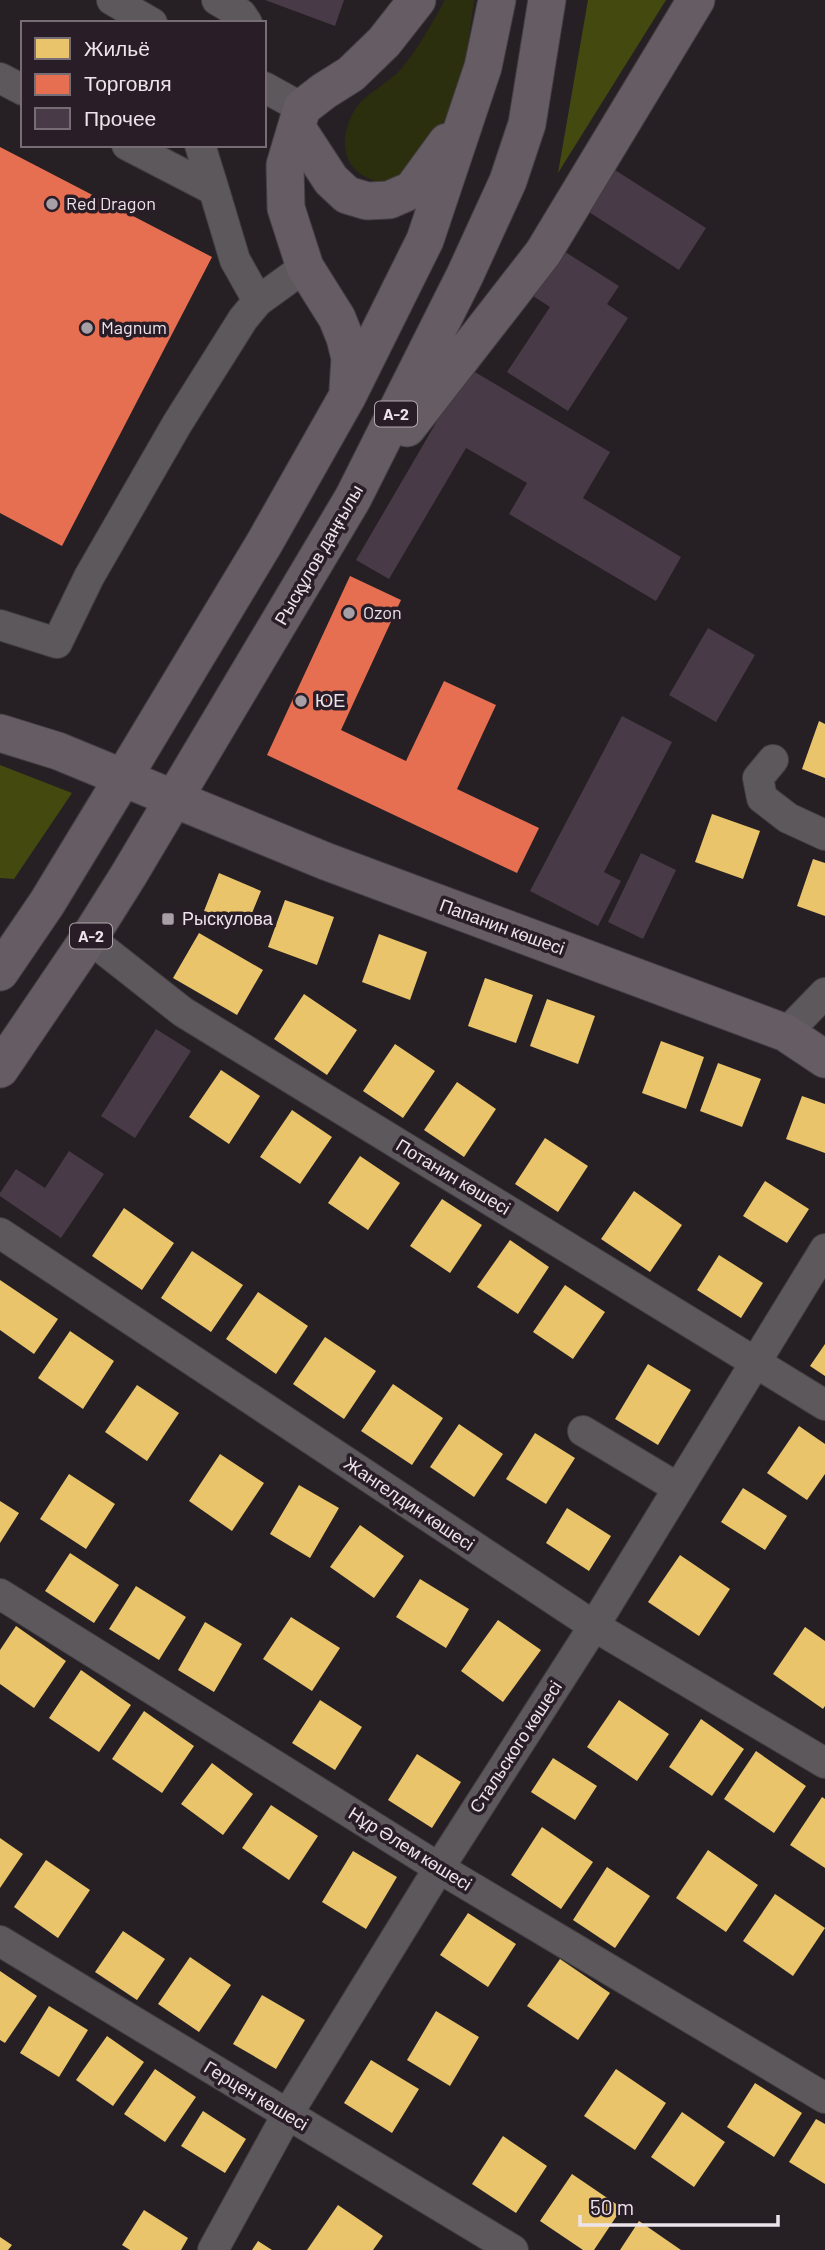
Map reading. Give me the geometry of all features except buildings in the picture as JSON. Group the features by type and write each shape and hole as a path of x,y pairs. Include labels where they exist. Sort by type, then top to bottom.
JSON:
{"main road":[{"path":"347,397 350,359 345,338 337,318 304,267 286,208 285,165 299,118 324,91 351,74 384,42 417,0"},
{"path":"0,972 47,903 123,778 265,542 347,397 425,240 484,67 497,0"},
{"name":"Рысқұлов даңғылы","path":"0,1069 89,939 353,498 465,275 508,181 527,124 547,0"},
{"path":"353,498 542,253 696,0"},
{"path":"299,118 331,180 347,195 367,201 389,200 412,190 471,110"},
{"path":"0,733 58,751 123,778"},
{"name":"Папанин көшесі","path":"123,778 325,861 786,1033 825,1059"}],"street":[{"path":"112,0 149,21"},
{"path":"217,0 241,14 246,21"},
{"path":"0,78 21,89"},
{"path":"266,89 299,118"},
{"path":"131,147 214,190"},
{"path":"201,147 235,260 258,301"},
{"path":"0,625 57,643 89,577 177,424 243,319 258,301 304,267"},
{"path":"773,760 758,778 762,798 788,818 825,835"},
{"name":"Потанин көшесі","path":"89,939 183,1012 825,1405"},
{"path":"786,1033 825,993"},
{"name":"Жангелдин көшесі","path":"0,1233 594,1626 825,1763"},
{"name":"Стальского көшесі","path":"214,2250 287,2115 439,1868 594,1626 825,1248"},
{"path":"583,1431 678,1488"},
{"name":"Нұр Әлем көшесі","path":"0,1594 439,1868 825,2098"},
{"name":"Герцен көшесі","path":"0,1941 513,2250"}],"green space":[{"path":"445,0 474,0 461,95 412,171 386,186 363,176 351,164 345,146 350,118 360,103 397,73 408,60"},
{"path":"588,0 666,0 558,173"},
{"path":"0,765 72,793 14,879 0,878"}],"place":[{"name":"Red Dragon","path":"52,204"},
{"name":"Magnum","path":"87,328"},
{"name":"Ozon","path":"349,613"},
{"name":"ЮЕ","path":"301,701"},
{"name":"Рыскулова","path":"168,919"}]}
